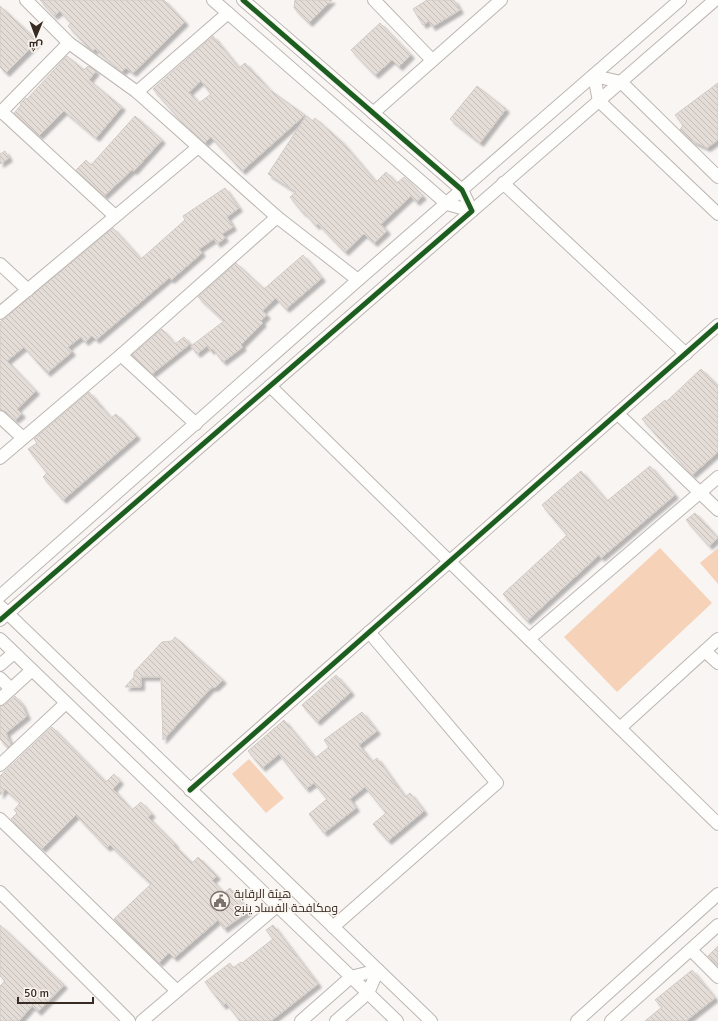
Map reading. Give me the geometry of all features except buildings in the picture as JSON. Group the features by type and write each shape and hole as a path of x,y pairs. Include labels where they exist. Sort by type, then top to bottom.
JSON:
{"street":[{"path":"26,0 69,43 137,92 197,148 277,217 358,280"},
{"path":"213,0 447,204 472,210"},
{"path":"243,0 462,190 472,210"},
{"path":"374,0 432,60"},
{"path":"374,113 501,0"},
{"path":"0,596 358,280 680,0"},
{"path":"431,1021 3,613 270,386 715,0"},
{"path":"137,92 228,13"},
{"path":"69,43 1,112 115,216"},
{"path":"594,76 621,82 716,171"},
{"path":"594,76 599,101 718,214"},
{"path":"0,314 197,148"},
{"path":"504,183 686,354"},
{"path":"0,458 121,355 277,217"},
{"path":"0,264 28,290"},
{"path":"190,790 718,325"},
{"path":"121,355 196,424"},
{"path":"270,386 718,824"},
{"path":"618,414 718,510"},
{"path":"0,417 23,438"},
{"path":"528,639 718,477"},
{"path":"333,927 497,782 370,632"},
{"path":"0,639 397,1021"},
{"path":"620,728 718,639"},
{"path":"705,650 718,663"},
{"path":"0,665 14,653"},
{"path":"0,699 32,670"},
{"path":"0,678 11,689"},
{"path":"0,765 66,703"},
{"path":"0,819 177,991"},
{"path":"0,892 130,1021"},
{"path":"577,1021 718,894"},
{"path":"142,1021 276,906"},
{"path":"611,1021 718,925"},
{"path":"691,950 718,977"},
{"path":"301,1021 351,977 378,970"},
{"path":"336,1021 368,993 378,970"}],"shaded area":[{"path":"660,548 712,603 617,692 564,637"},
{"path":"718,548 718,584 700,563"},
{"path":"249,759 284,798 266,813 232,774"}],"cycle path":[{"path":"0,620 472,211 462,190 243,0"},
{"path":"190,790 718,325"}],"place":[{"name":"هيئة الرقابة ومكافحة الفساد ينبع","path":"220,901"}]}
